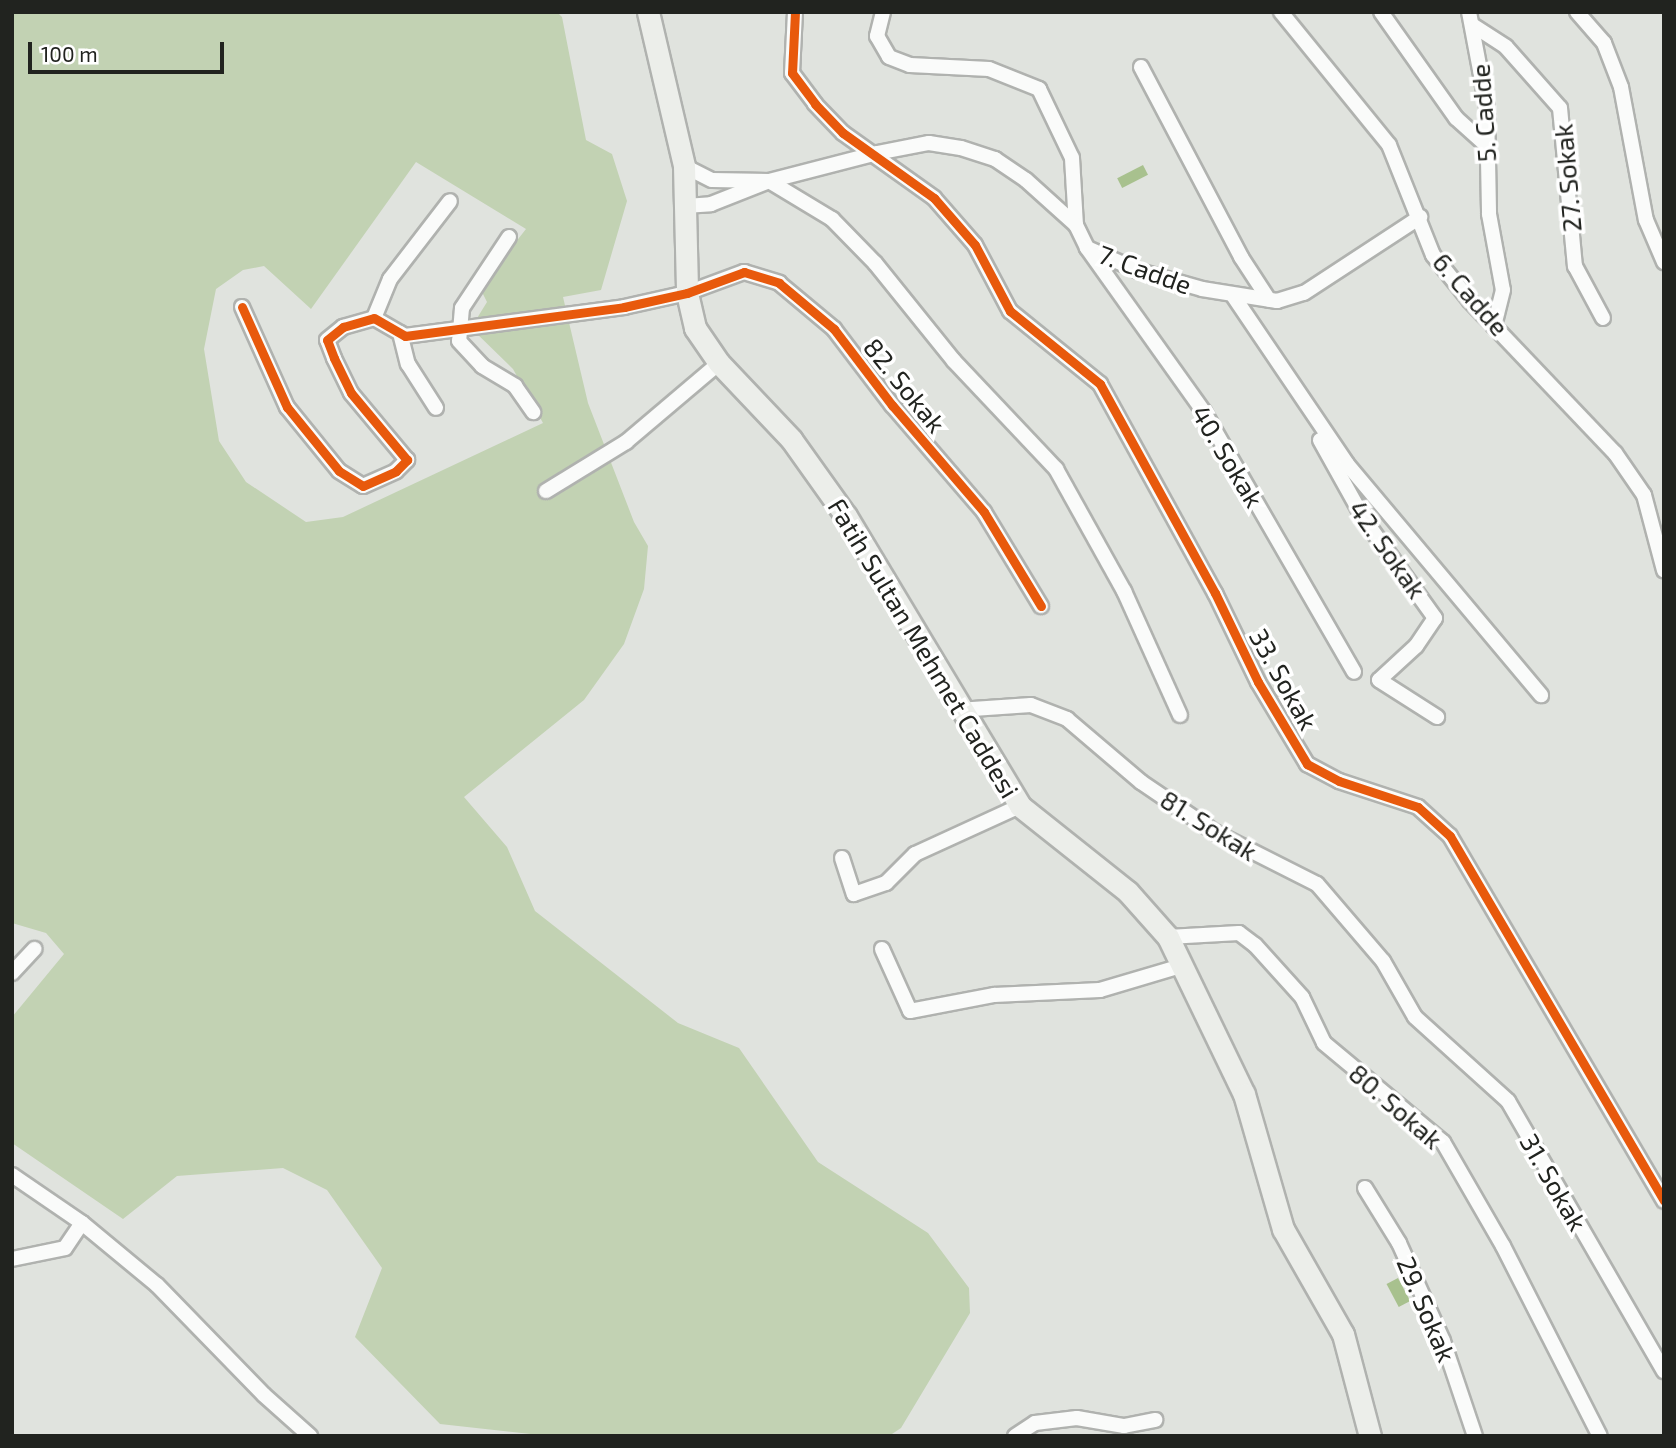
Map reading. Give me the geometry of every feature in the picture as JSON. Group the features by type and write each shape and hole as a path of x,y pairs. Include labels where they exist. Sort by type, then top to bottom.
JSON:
{"main road":[{"name":"Fatih Sultan Mehmet Caddesi","path":"648,12 684,166 687,292 695,327 719,363 791,439 820,478 958,710 1020,806 1128,892 1168,937 1244,1094 1283,1229 1343,1334 1370,1436"}],"street":[{"name":"33. Sokak","path":"795,12 792,73 843,133 877,153 934,198 975,246 1010,311 1100,384 1215,593 1258,682 1307,764 1339,781 1418,807 1450,836 1664,1201"},
{"path":"883,12 877,36 889,57 910,65 989,69 1039,89 1072,158 1076,225"},
{"name":"6. Cadde","path":"1281,12 1389,145 1433,255 1470,301 1495,323 1615,453 1644,495 1664,570"},
{"path":"1381,12 1456,118 1487,146"},
{"path":"1577,12 1604,43 1621,87 1646,220 1664,262"},
{"name":"5. Cadde","path":"1472,19 1487,107 1489,214 1503,290 1495,323"},
{"name":"27. Sokak","path":"1472,19 1506,47 1560,108 1575,266 1603,318"},
{"path":"1141,67 1241,257 1269,300"},
{"name":"7. Cadde","path":"685,206 711,204 769,181 877,153 929,143 995,159 1026,180 1076,225 1087,248 1139,271 1232,294 1269,300 1304,293 1420,217"},
{"path":"684,166 712,180 769,181 832,219 875,263 954,362 1056,469 1124,591 1180,715"},
{"path":"374,318 390,279 450,201"},
{"path":"509,237 462,309 459,341 482,366 515,386 533,412"},
{"name":"40. Sokak","path":"1087,248 1204,412 1354,672"},
{"name":"82. Sokak","path":"400,333 459,329 624,307 687,292 744,272 779,283 834,329 892,405 984,512 1041,606"},
{"name":"42. Sokak","path":"1232,294 1288,382 1347,464 1541,695"},
{"path":"242,307 287,407 339,471 363,486 396,471 407,460 351,393 327,340 343,327 374,318 400,333 408,365 436,408"},
{"path":"546,491 626,442 719,363"},
{"name":"42. Sokak","path":"1288,382 1364,519 1435,618 1416,646 1379,680 1437,717"},
{"name":"81. Sokak","path":"958,710 1031,705 1067,719 1142,782 1216,833 1317,884 1383,961 1415,1017"},
{"path":"842,858 854,894 886,883 915,854 1020,806"},
{"name":"80. Sokak","path":"1168,937 1239,933 1255,945 1302,997 1324,1043 1443,1142 1503,1247 1601,1436"},
{"path":"12,974 34,949"},
{"path":"882,949 910,1011 994,995 1100,990 1181,966"},
{"name":"31. Sokak","path":"1415,1017 1508,1101 1664,1371"},
{"path":"12,1175 82,1223 157,1285 264,1395 310,1436"},
{"name":"29. Sokak","path":"1365,1188 1399,1243 1443,1341 1475,1436"},
{"path":"12,1259 65,1248 82,1223"},
{"path":"1015,1436 1035,1423 1077,1418 1124,1426 1155,1420"}],"shaded area":[{"path":"12,12 557,12 562,17 586,140 612,154 627,201 601,290 563,297 588,403 634,522 648,546 644,589 624,644 584,700 464,797 507,847 535,911 678,1023 739,1048 818,1162 928,1233 969,1288 970,1313 901,1428 889,1436 549,1436 440,1424 355,1337 382,1268 327,1190 283,1168 177,1176 123,1219 12,1143 12,1017 64,954 46,933 12,923","holes":["416,162 526,229 480,288 487,302 471,328 513,369 543,423 343,517 306,522 246,482 219,441 204,349 216,289 243,270 264,266 311,309"]},
{"path":"1143,165 1148,175 1122,188 1117,178"},
{"path":"1398,1278 1410,1301 1399,1307 1387,1284"}],"cycle path":[{"path":"795,12 792,73 815,104 843,133 934,198 975,245 1010,311 1100,384 1215,593 1258,682 1307,764 1339,781 1418,807 1450,836 1664,1201"},
{"path":"242,307 287,407 339,471 363,486 396,471 407,460 351,393 334,358 327,340 343,327 374,318 405,336 624,307 687,293 744,272 779,283 834,329 892,405 984,512 1041,606"}]}
